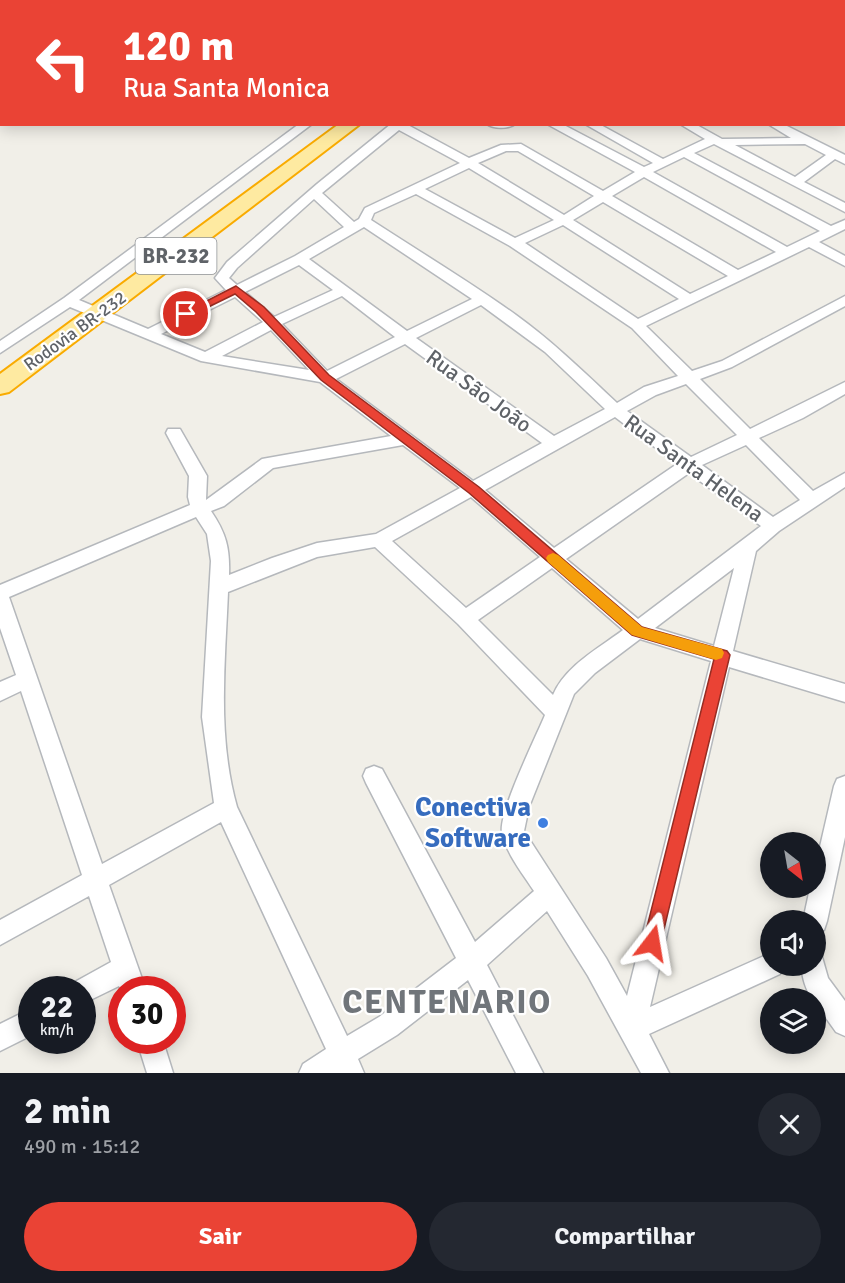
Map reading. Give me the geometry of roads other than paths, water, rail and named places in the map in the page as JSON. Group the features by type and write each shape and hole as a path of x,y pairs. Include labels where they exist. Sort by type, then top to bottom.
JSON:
{"highway":[{"name":"Rodovia BR-232","path":"0,386 348,126"}],"street":[{"path":"0,348 69,301 304,126"},
{"path":"397,126 315,193 222,278 272,322 325,378 474,490 638,631 845,693"},
{"path":"400,126 472,163 688,299"},
{"path":"554,126 644,172 788,254"},
{"path":"594,126 662,164"},
{"path":"689,126 845,208"},
{"path":"777,126 841,155"},
{"path":"794,126 841,155"},
{"path":"515,243 562,221 644,172 717,141 807,141"},
{"path":"147,335 300,259 359,224 369,210 504,147 521,148 738,276"},
{"path":"685,153 830,231"},
{"path":"796,182 841,155"},
{"path":"416,189 515,243 637,325 812,501"},
{"name":"Rua Santa Helena","path":"315,193 359,224 484,298 550,349 614,409 773,526"},
{"path":"637,325 688,299 788,254 845,224"},
{"path":"810,242 845,262"},
{"name":"Rua São João","path":"300,259 404,337 554,444"},
{"path":"207,358 272,322 342,291"},
{"path":"69,301 207,358 325,378 484,298"},
{"path":"220,587 308,551 380,540 474,490 650,390 727,364 845,300"},
{"path":"465,618 688,465 797,414 845,387"},
{"path":"174,433 198,476 197,498 200,508 216,532 220,561 220,587 212,717 226,808 346,1063"},
{"path":"0,593 225,498 268,463 405,439"},
{"path":"656,1073 597,968 522,851 513,832 518,807 566,689 588,667 748,548 773,526 845,479"},
{"path":"380,540 465,618 557,713"},
{"path":"632,1028 748,548"},
{"path":"0,599 128,976"},
{"path":"0,692 27,679"},
{"path":"374,776 530,1073"},
{"path":"817,910 845,786"},
{"path":"0,933 226,808"},
{"path":"312,1073 346,1063 388,1026 471,962 549,892"},
{"path":"632,1028 760,970"},
{"path":"815,976 816,983 845,1023"},
{"path":"0,1038 18,1028"},
{"path":"154,1054 160,1073"}],"place":[{"name":"Conectiva Software","path":"543,823"}],"district":[{"name":"CENTENARIO","path":"447,1002"}]}
